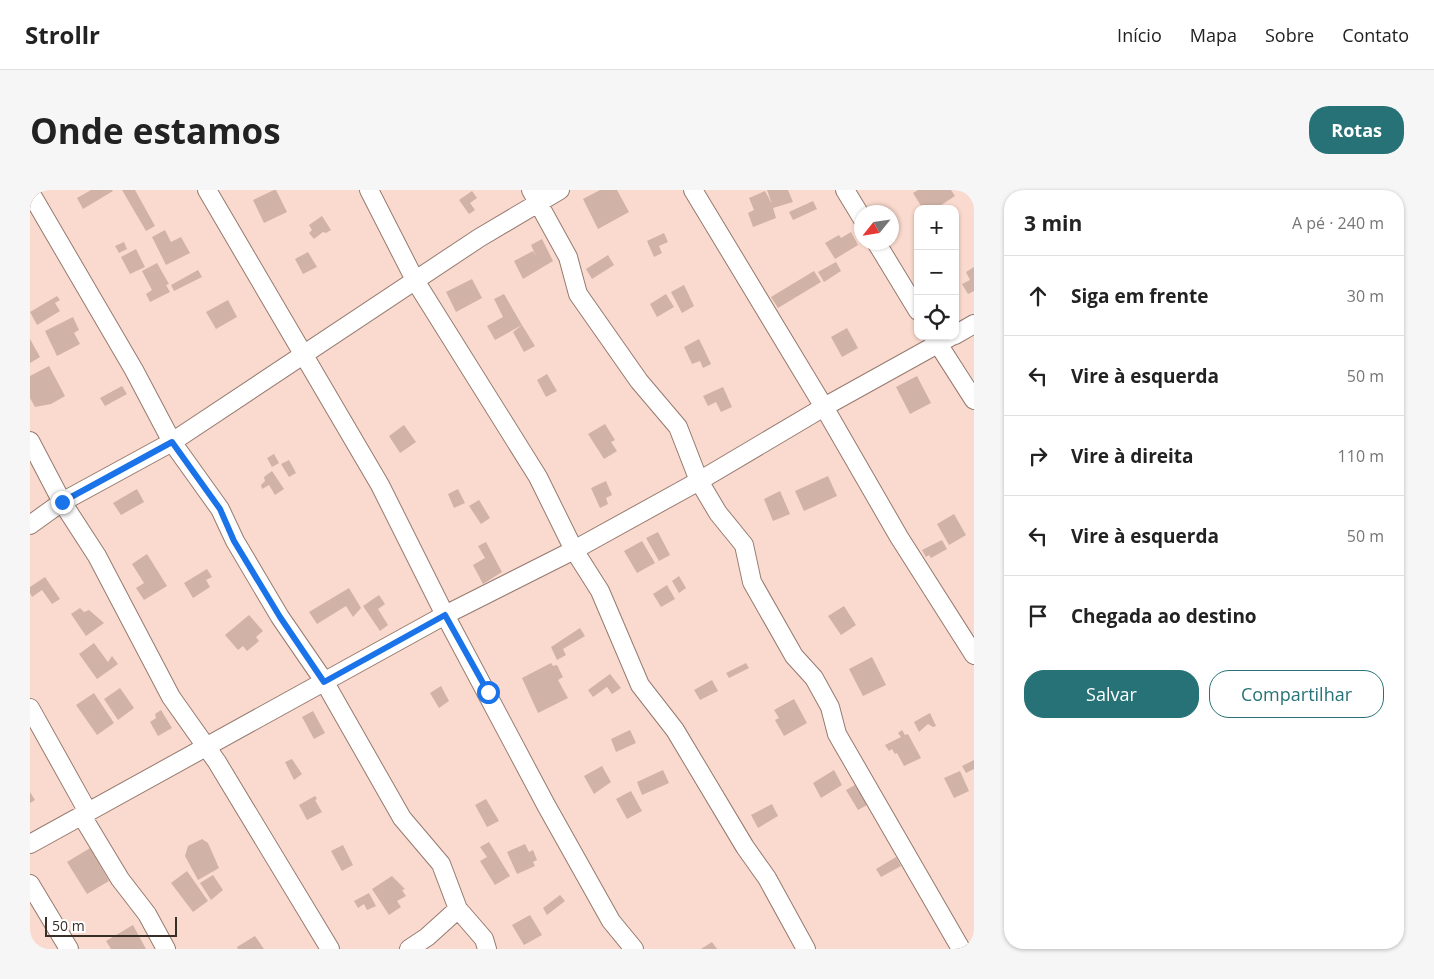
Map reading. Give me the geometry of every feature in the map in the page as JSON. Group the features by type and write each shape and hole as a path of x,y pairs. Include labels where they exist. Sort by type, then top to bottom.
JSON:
{"street":[{"path":"207,190 303,357 331,399 380,485 445,615 546,805 611,921 634,949"},
{"path":"369,190 416,282 538,477 574,550 600,591 640,686 675,730 745,847 766,878 806,949"},
{"path":"30,525 62,502 172,442 303,357 416,282 479,238 534,196 560,190"},
{"path":"693,190 824,407 899,537 974,655"},
{"path":"845,190 854,205"},
{"path":"30,192 134,370 172,442 220,509 234,541 280,617 324,682 402,818 441,864 458,909 484,939 487,949"},
{"path":"534,196 568,257 578,294 639,381 678,427 699,481 718,513 744,545 752,582 794,656 814,678 830,708 838,734 961,949"},
{"path":"881,250 914,305"},
{"path":"959,331 974,324"},
{"path":"30,844 445,615 574,550 699,481 941,340"},
{"path":"946,340 974,400"},
{"path":"30,441 62,502 97,556 171,697 217,762 330,949"},
{"path":"30,708 120,879 147,914 166,949"},
{"path":"30,884 69,949"},
{"path":"409,949 427,937 458,909"}],"building":[{"path":"91,190 113,191 83,209 77,198"},
{"path":"122,190 135,190 155,226 146,231"},
{"path":"276,190 287,212 264,223 253,200"},
{"path":"600,190 617,190 629,212 598,229 583,199"},
{"path":"767,190 788,190 793,202 773,208 776,218 753,227 748,213 754,210 749,198 765,191 772,204"},
{"path":"918,190 951,190 955,196 941,205 920,205 913,193"},
{"path":"472,191 477,198 470,203 475,210 469,214 459,200"},
{"path":"813,201 817,209 793,220 789,212"},
{"path":"322,216 331,230 326,233 323,232 314,239 309,233 312,230 309,225"},
{"path":"165,230 171,242 181,237 190,253 166,265 152,237"},
{"path":"851,232 854,238 854,247 835,259 825,243 839,235 841,238"},
{"path":"664,233 668,242 659,246 662,253 654,257 647,241"},
{"path":"542,239 553,261 523,279 514,261 533,251 536,256 531,245"},
{"path":"124,242 127,249 119,253 115,246"},
{"path":"136,249 145,267 130,274 121,257"},
{"path":"308,252 317,267 303,274 295,259"},
{"path":"608,255 614,265 592,279 586,269"},
{"path":"836,262 841,271 824,282 818,272"},
{"path":"157,263 169,284 166,285 170,292 150,302 146,294 152,290 142,271"},
{"path":"974,267 974,291 968,294 962,284 970,280 966,272"},
{"path":"198,270 202,277 174,291 171,285"},
{"path":"814,271 821,282 778,308 771,297"},
{"path":"472,279 482,298 456,312 446,292"},
{"path":"684,285 694,306 682,313 671,292"},
{"path":"504,294 522,325 495,340 487,326 503,317 494,299"},
{"path":"666,294 674,307 657,317 650,304"},
{"path":"57,296 60,300 55,303 60,311 37,325 30,312"},
{"path":"228,300 237,317 216,329 206,312"},
{"path":"73,317 79,330 74,333 80,344 57,356 45,331"},
{"path":"522,325 535,346 524,352 513,332"},
{"path":"847,328 858,348 842,357 831,337"},
{"path":"30,339 40,357 30,363"},
{"path":"699,339 711,364 703,368 700,361 692,364 684,347"},
{"path":"49,366 65,396 51,404 35,407 30,398 30,376"},
{"path":"547,374 557,391 546,397 537,380"},
{"path":"917,376 931,403 910,414 896,387"},
{"path":"122,386 127,394 105,406 100,398"},
{"path":"723,387 732,407 721,412 716,402 708,406 703,396"},
{"path":"605,424 615,440 611,442 617,451 604,459 588,434"},
{"path":"404,425 416,442 400,453 389,436"},
{"path":"274,454 279,463 272,467 267,458"},
{"path":"289,460 296,473 289,477 281,464"},
{"path":"272,471 284,489 275,495 269,485 262,489 261,485 265,481 264,477"},
{"path":"828,476 837,496 804,511 795,491"},
{"path":"606,481 612,495 606,498 608,504 600,508 591,488"},
{"path":"137,489 144,502 121,515 113,503"},
{"path":"458,489 465,503 454,508 448,494"},
{"path":"780,491 790,514 773,521 764,499"},
{"path":"479,500 490,518 481,524 469,506"},
{"path":"954,514 966,535 949,545 937,524"},
{"path":"658,532 670,555 659,561 646,538"},
{"path":"942,540 947,549 931,558 929,555 926,557 922,550"},
{"path":"642,541 655,563 637,573 624,551"},
{"path":"486,542 502,572 483,584 473,565 485,558 478,546"},
{"path":"147,554 167,586 144,600 136,588 144,583 132,564"},
{"path":"207,569 212,577 206,580 210,587 193,598 184,583"},
{"path":"679,576 686,588 679,593 672,581"},
{"path":"45,577 60,599 52,604 42,590 32,597 30,593 30,587"},
{"path":"667,585 675,599 661,607 653,594"},
{"path":"349,588 361,608 353,617 346,606 317,624 309,612"},
{"path":"379,595 385,604 378,609 388,625 380,631 363,606"},
{"path":"844,606 856,625 841,635 828,616"},
{"path":"80,608 84,612 89,610 104,623 86,636 71,614"},
{"path":"249,615 263,631 256,637 259,641 247,651 243,646 238,650 225,635"},
{"path":"580,628 585,636 563,649 566,655 557,660 551,647"},
{"path":"94,643 108,662 112,656 118,664 97,679 79,654"},
{"path":"872,657 886,685 863,696 849,669"},
{"path":"551,663 553,666 557,665 563,677 558,680 568,698 538,713 522,678"},
{"path":"746,663 749,668 729,678 726,673"},
{"path":"610,674 621,688 612,694 607,687 593,697 588,690"},
{"path":"712,680 718,691 700,700 694,690"},
{"path":"441,686 449,701 439,708 430,693"},
{"path":"120,688 134,708 118,720 104,699"},
{"path":"94,693 114,723 97,735 76,705"},
{"path":"794,699 807,723 784,736 775,720 779,718 774,710"},
{"path":"161,710 172,728 158,736 150,722 156,718 155,714"},
{"path":"313,711 325,733 314,739 302,717"},
{"path":"930,713 936,726 933,727 928,724 919,732 914,722"},
{"path":"630,730 636,743 616,752 611,739"},
{"path":"902,730 905,735 908,734 921,758 904,766 897,753 895,754 892,749 889,751 885,745 901,737 898,733"},
{"path":"292,759 302,774 294,780 285,762"},
{"path":"974,760 974,769 966,773 962,766"},
{"path":"602,766 611,782 594,794 584,776"},
{"path":"663,770 669,783 642,795 637,782"},
{"path":"834,770 842,785 821,798 813,783"},
{"path":"960,771 969,791 954,798 944,778"},
{"path":"855,785 867,805 858,810 846,790"},
{"path":"631,791 642,811 627,819 616,799"},
{"path":"30,792 35,800 30,803"},
{"path":"315,796 317,799 315,800 322,812 307,820 299,805"},
{"path":"486,799 499,821 487,827 475,805"},
{"path":"772,804 778,816 758,828 751,815"},
{"path":"202,839 208,843 219,868 198,880 185,856 188,846"},
{"path":"489,842 510,876 495,885 480,861 487,857 480,847"},
{"path":"525,844 529,852 533,850 537,860 533,862 535,866 517,874 507,852"},
{"path":"343,845 353,865 342,871 331,851"},
{"path":"90,848 109,881 87,894 67,862"},
{"path":"896,857 901,866 881,877 876,869"},
{"path":"187,871 208,901 193,912 171,883"},
{"path":"213,875 223,890 211,900 200,883"},
{"path":"392,876 405,889 402,890 406,896 397,901 401,907 389,915 372,889"},
{"path":"369,893 376,906 367,910 364,904 358,908 354,901"},
{"path":"560,895 565,901 547,915 543,908"},
{"path":"530,915 542,935 524,945 512,925"},
{"path":"133,925 146,949 111,949 106,941"},
{"path":"255,936 264,949 238,949 237,947"},
{"path":"30,937 36,949 30,949"},
{"path":"712,942 717,949 701,949"}],"route":[{"path":"62,502 172,442 220,509 234,541 280,617 324,682 445,615 488,692"}]}
